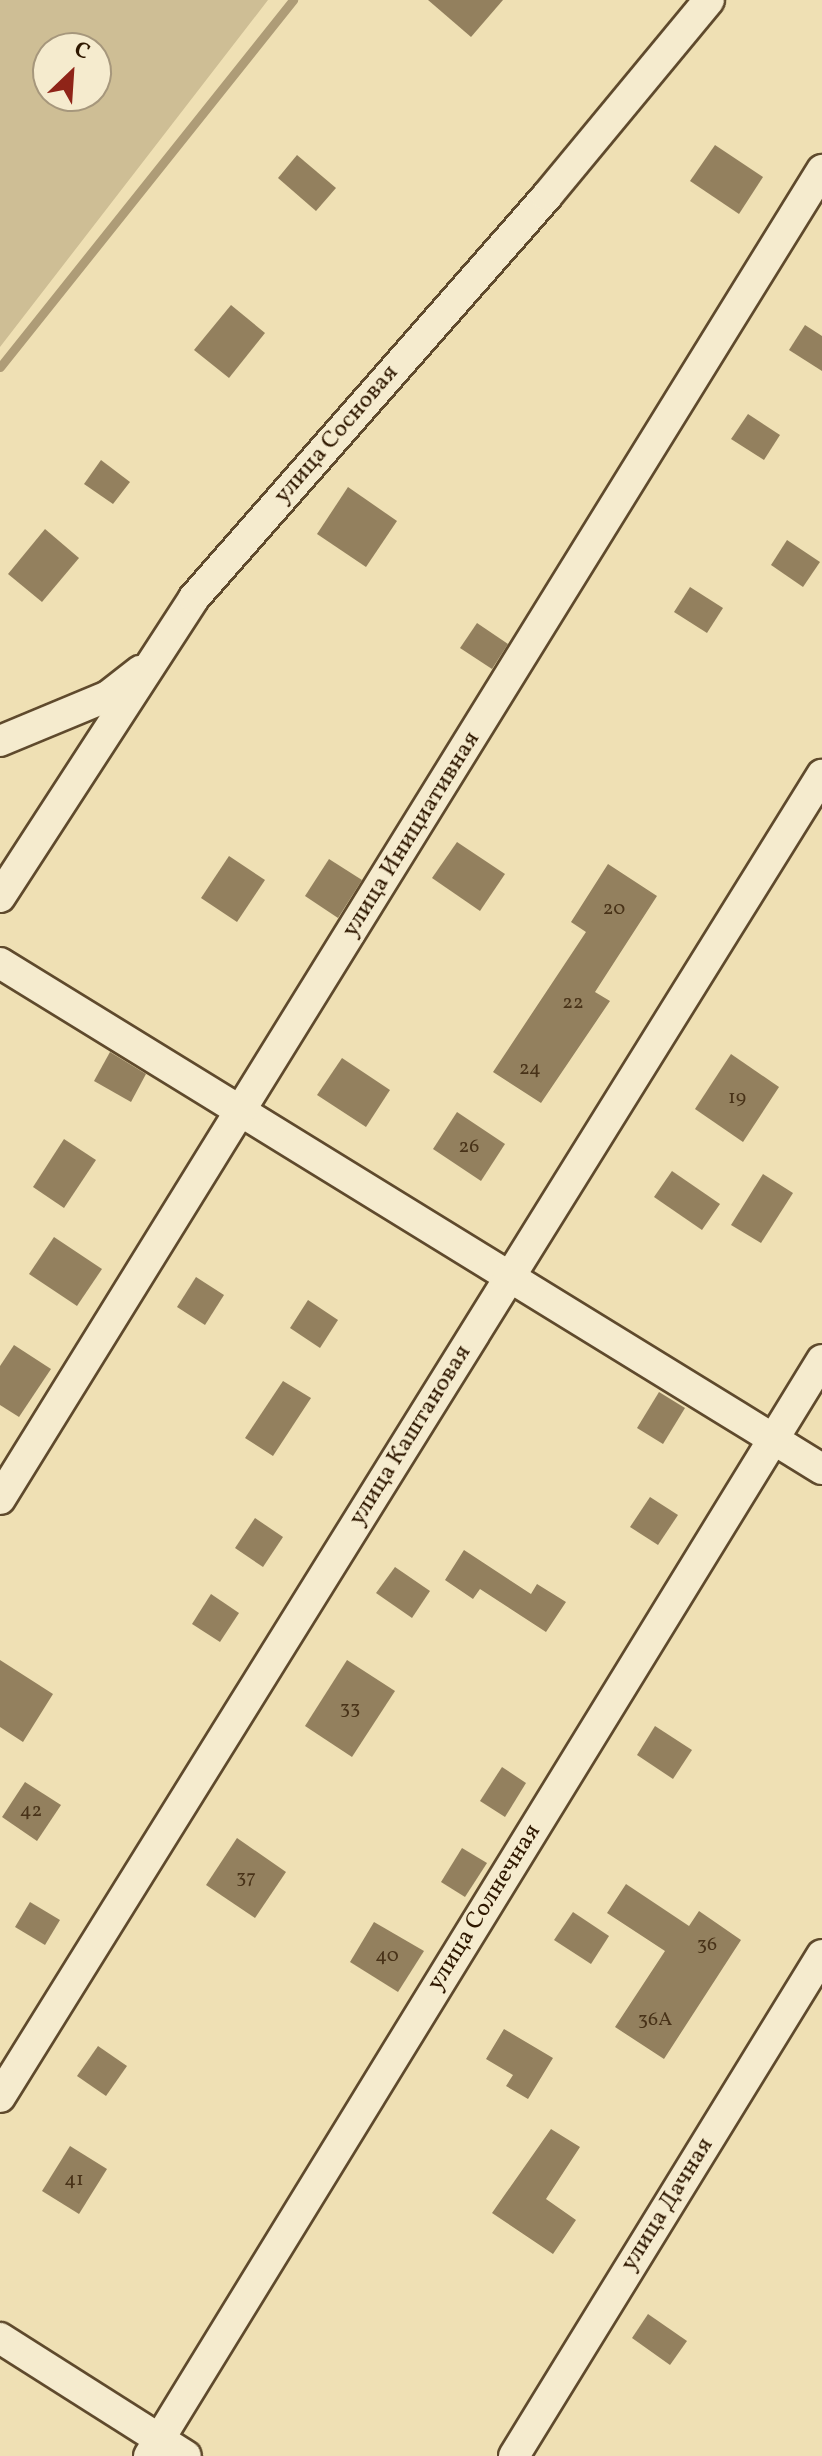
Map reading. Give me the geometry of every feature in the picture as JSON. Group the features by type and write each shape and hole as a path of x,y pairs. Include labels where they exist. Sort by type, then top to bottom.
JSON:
{"street":[{"name":"улица Сосновая","path":"0,897 194,598 547,196 709,0"},
{"name":"улица Инициативная","path":"0,1499 822,170"},
{"path":"0,741 108,696 159,656"},
{"name":"улица Каштановая","path":"0,2097 822,775"},
{"path":"0,963 244,1109 822,1469"},
{"name":"улица Солнечная","path":"154,2447 822,1360"},
{"name":"улица Дачная","path":"514,2456 822,1955"},
{"path":"0,2338 154,2447 186,2456"}],"shaded area":[{"path":"0,0 268,0 0,347"}],"building":[{"path":"428,0 503,0 471,37"},
{"path":"715,145 763,177 739,214 690,181"},
{"path":"297,155 336,188 316,211 278,178"},
{"path":"231,305 265,333 229,378 194,350"},
{"path":"805,325 822,336 822,371 789,350"},
{"path":"748,414 780,435 764,460 731,439"},
{"path":"101,460 130,482 113,504 84,484"},
{"path":"348,487 397,521 366,567 317,534"},
{"path":"45,529 79,558 42,602 8,574"},
{"path":"787,540 820,562 803,587 771,565"},
{"path":"690,587 723,608 707,633 674,612"},
{"path":"477,623 508,644 492,669 460,648"},
{"path":"457,842 505,874 480,911 432,878"},
{"path":"229,856 265,880 237,922 201,898"},
{"path":"329,859 362,880 338,918 305,896"},
{"path":"608,864 657,896 595,992 610,1001 541,1103 493,1072 586,932 571,922"},
{"path":"110,1052 146,1074 131,1102 94,1081"},
{"path":"731,1054 779,1087 743,1142 695,1109"},
{"path":"342,1058 390,1090 366,1127 317,1095"},
{"path":"457,1112 505,1144 481,1181 433,1149"},
{"path":"64,1139 96,1160 64,1208 33,1187"},
{"path":"672,1171 720,1204 702,1230 654,1197"},
{"path":"763,1174 793,1193 761,1243 731,1225"},
{"path":"54,1237 102,1269 77,1306 29,1274"},
{"path":"196,1277 224,1295 205,1325 177,1307"},
{"path":"308,1300 338,1320 320,1348 290,1328"},
{"path":"14,1345 51,1369 19,1417 0,1405 0,1366"},
{"path":"283,1381 311,1398 273,1456 245,1438"},
{"path":"659,1392 685,1408 663,1444 637,1428"},
{"path":"650,1497 678,1515 658,1545 630,1527"},
{"path":"255,1518 283,1537 263,1567 235,1548"},
{"path":"464,1550 531,1594 537,1584 566,1602 546,1632 480,1589 473,1599 445,1580"},
{"path":"395,1567 430,1591 412,1618 376,1593"},
{"path":"211,1594 239,1613 220,1642 192,1624"},
{"path":"0,1660 53,1694 23,1742 0,1727"},
{"path":"347,1660 395,1691 352,1757 305,1726"},
{"path":"655,1726 692,1750 673,1779 637,1755"},
{"path":"502,1767 526,1783 505,1817 480,1801"},
{"path":"25,1782 61,1805 37,1841 2,1817"},
{"path":"237,1838 286,1872 255,1918 206,1885"},
{"path":"462,1848 487,1863 465,1897 441,1882"},
{"path":"626,1884 689,1926 699,1911 741,1940 664,2059 615,2027 665,1951 607,1913"},
{"path":"30,1902 60,1920 45,1945 15,1927"},
{"path":"573,1912 609,1936 591,1964 554,1940"},
{"path":"374,1922 424,1951 398,1992 350,1962"},
{"path":"504,2029 553,2058 528,2099 506,2086 513,2075 486,2059"},
{"path":"98,2046 127,2066 106,2096 77,2076"},
{"path":"551,2129 580,2147 546,2199 576,2220 553,2254 492,2213"},
{"path":"70,2146 107,2169 79,2214 42,2191"},
{"path":"648,2314 687,2341 670,2365 632,2338"}],"waterway":[{"path":"0,367 293,0"}]}
